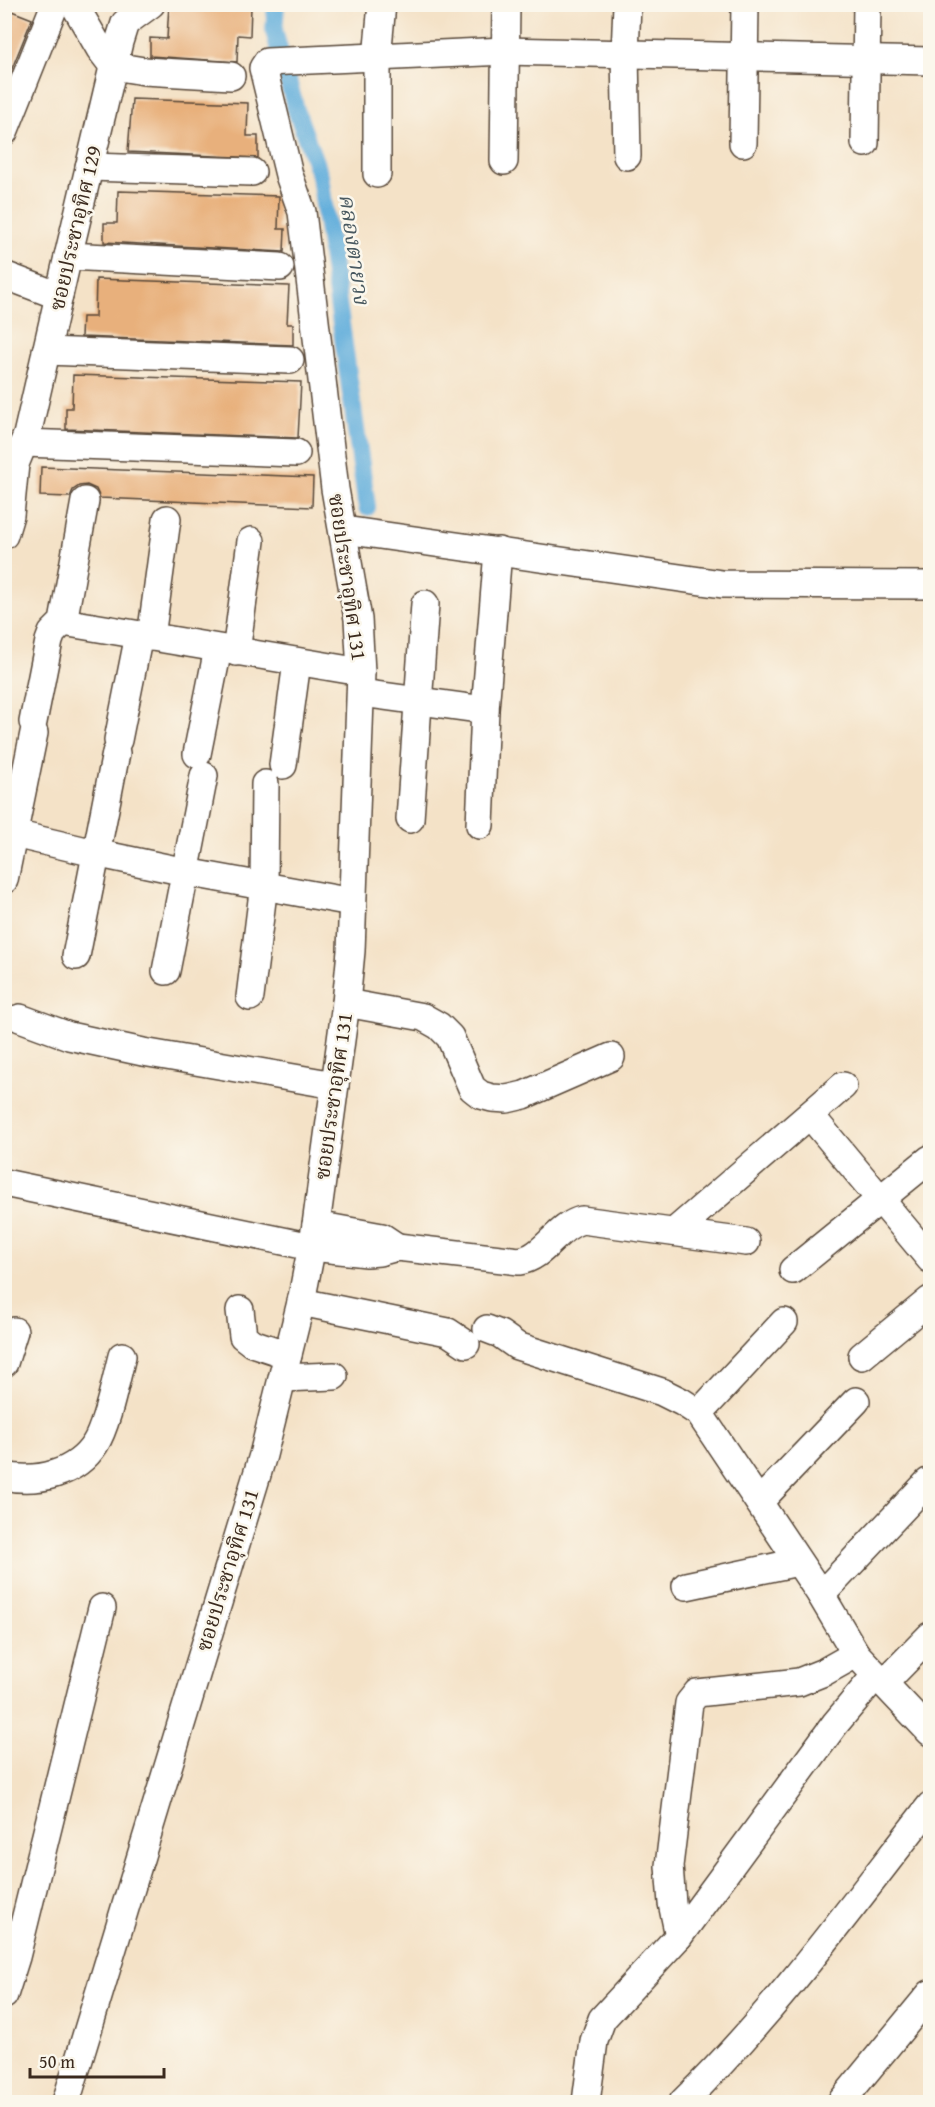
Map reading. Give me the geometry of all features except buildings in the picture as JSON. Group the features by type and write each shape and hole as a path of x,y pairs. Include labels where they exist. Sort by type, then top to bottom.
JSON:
{"street":[{"path":"4,132 55,4"},
{"path":"74,4 125,23 151,5"},
{"path":"74,4 100,49 113,66 144,71 231,76"},
{"path":"377,174 377,58 381,4"},
{"path":"504,161 506,4"},
{"path":"627,4 625,54 627,156"},
{"path":"743,143 745,4"},
{"path":"866,143 867,4"},
{"name":"ซอยประชาอุทิศ 129","path":"4,535 10,515 15,462 46,351 125,23"},
{"path":"377,58 505,51 930,61"},
{"name":"ซอยประชาอุทิศ 131","path":"66,2103 263,1455 301,1302 314,1236 351,951 361,683 358,619 335,489 302,212 289,175 263,68 267,62 377,58"},
{"path":"89,167 252,172"},
{"path":"68,256 280,267"},
{"path":"4,275 59,296"},
{"path":"46,351 290,360"},
{"path":"15,462 296,453"},
{"path":"4,880 49,641 52,633 63,622 85,501"},
{"path":"76,956 117,747 145,636 166,519"},
{"path":"344,530 722,584 930,585"},
{"path":"166,971 186,872 200,765 251,541"},
{"path":"480,825 485,710 498,551"},
{"path":"410,819 425,604"},
{"path":"63,622 297,662 418,700 485,710"},
{"path":"250,997 264,884 274,774 297,662"},
{"path":"14,834 186,872 264,884 352,902"},
{"path":"346,1003 423,1017 439,1026 450,1037 471,1088 481,1095 492,1098 507,1100 524,1095 611,1057"},
{"path":"20,1018 69,1036 143,1052 335,1085"},
{"path":"674,1232 843,1086"},
{"path":"810,1115 930,1259"},
{"path":"793,1270 930,1159"},
{"path":"4,1183 314,1236 382,1237 397,1246 519,1261 529,1260 572,1222 582,1220 746,1242"},
{"path":"862,1356 930,1299"},
{"path":"301,1302 471,1336 498,1350 517,1346 662,1392 699,1413 821,1595 856,1654 930,1732"},
{"path":"240,1310 243,1336 252,1343 285,1366 334,1376"},
{"path":"699,1413 784,1322"},
{"path":"4,1363 14,1331"},
{"path":"4,1476 28,1479 66,1470 95,1445 102,1430 122,1356"},
{"path":"759,1502 856,1401"},
{"path":"821,1595 928,1482"},
{"path":"686,1586 798,1562"},
{"path":"4,1995 19,1945 102,1608"},
{"path":"586,2103 594,2041 602,2019 679,1936 835,1724 880,1679 930,1636"},
{"path":"679,1936 672,1903 669,1866 689,1703 697,1693 799,1682 824,1672 856,1654"},
{"path":"683,2103 723,2063 767,2013 930,1806"},
{"path":"842,2103 930,1994"}],"waterway":[{"name":"คลองตายวง","path":"276,4 274,31 296,110 320,176 367,507"}]}
